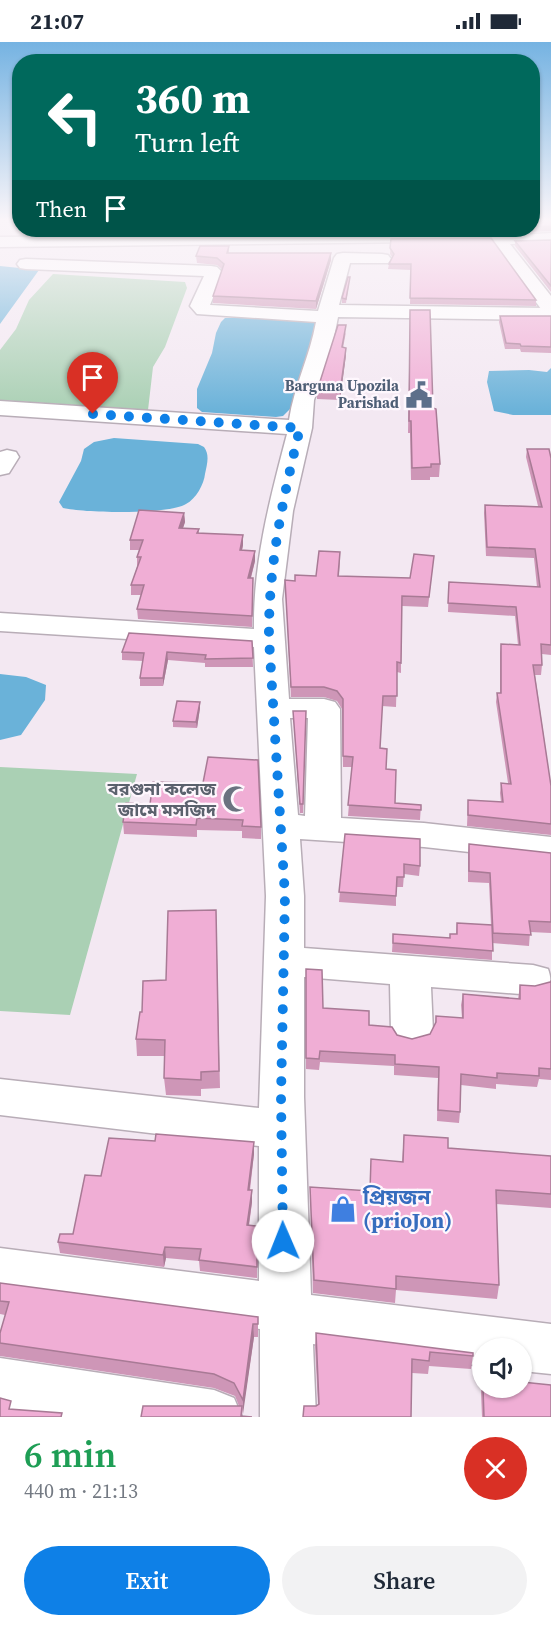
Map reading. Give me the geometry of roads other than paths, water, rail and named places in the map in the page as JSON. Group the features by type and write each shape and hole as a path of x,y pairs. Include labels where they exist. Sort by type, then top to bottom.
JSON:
{"street":[{"path":"210,283 200,306 204,310 328,314 551,314"},
{"path":"288,1417 281,1130 285,896 268,599 280,511 300,428 303,400 322,347 336,283"},
{"path":"533,283 551,309"},
{"path":"0,408 300,428"},
{"path":"0,622 269,639"},
{"path":"273,708 324,709 323,829"},
{"path":"280,826 424,835 551,849"},
{"path":"283,961 533,980"},
{"path":"410,972 412,1032"},
{"path":"0,1097 281,1130"},
{"path":"0,1271 551,1349"},
{"path":"0,1384 214,1417"}],"water":[{"path":"0,283 29,283 0,324"},
{"path":"225,318 314,320 319,324 291,408 283,416 276,417 202,412 197,408 197,389 212,353 221,322"},
{"path":"551,368 551,415 513,415 494,411 487,382 489,371 547,372"},
{"path":"114,438 198,444 204,447 207,453 207,463 199,491 186,504 162,510 107,512 63,508 59,502 81,461 84,449 94,442"},
{"path":"0,674 26,677 46,685 45,700 21,735 0,740"}],"place":[{"name":"Barguna Upozila Parishad","path":"419,395"},
{"name":"বরগুনা কলেজ জামে মসজিদ","path":"236,799"},
{"name":"প্রিয়জন (prioJon)","path":"343,1209"}]}
